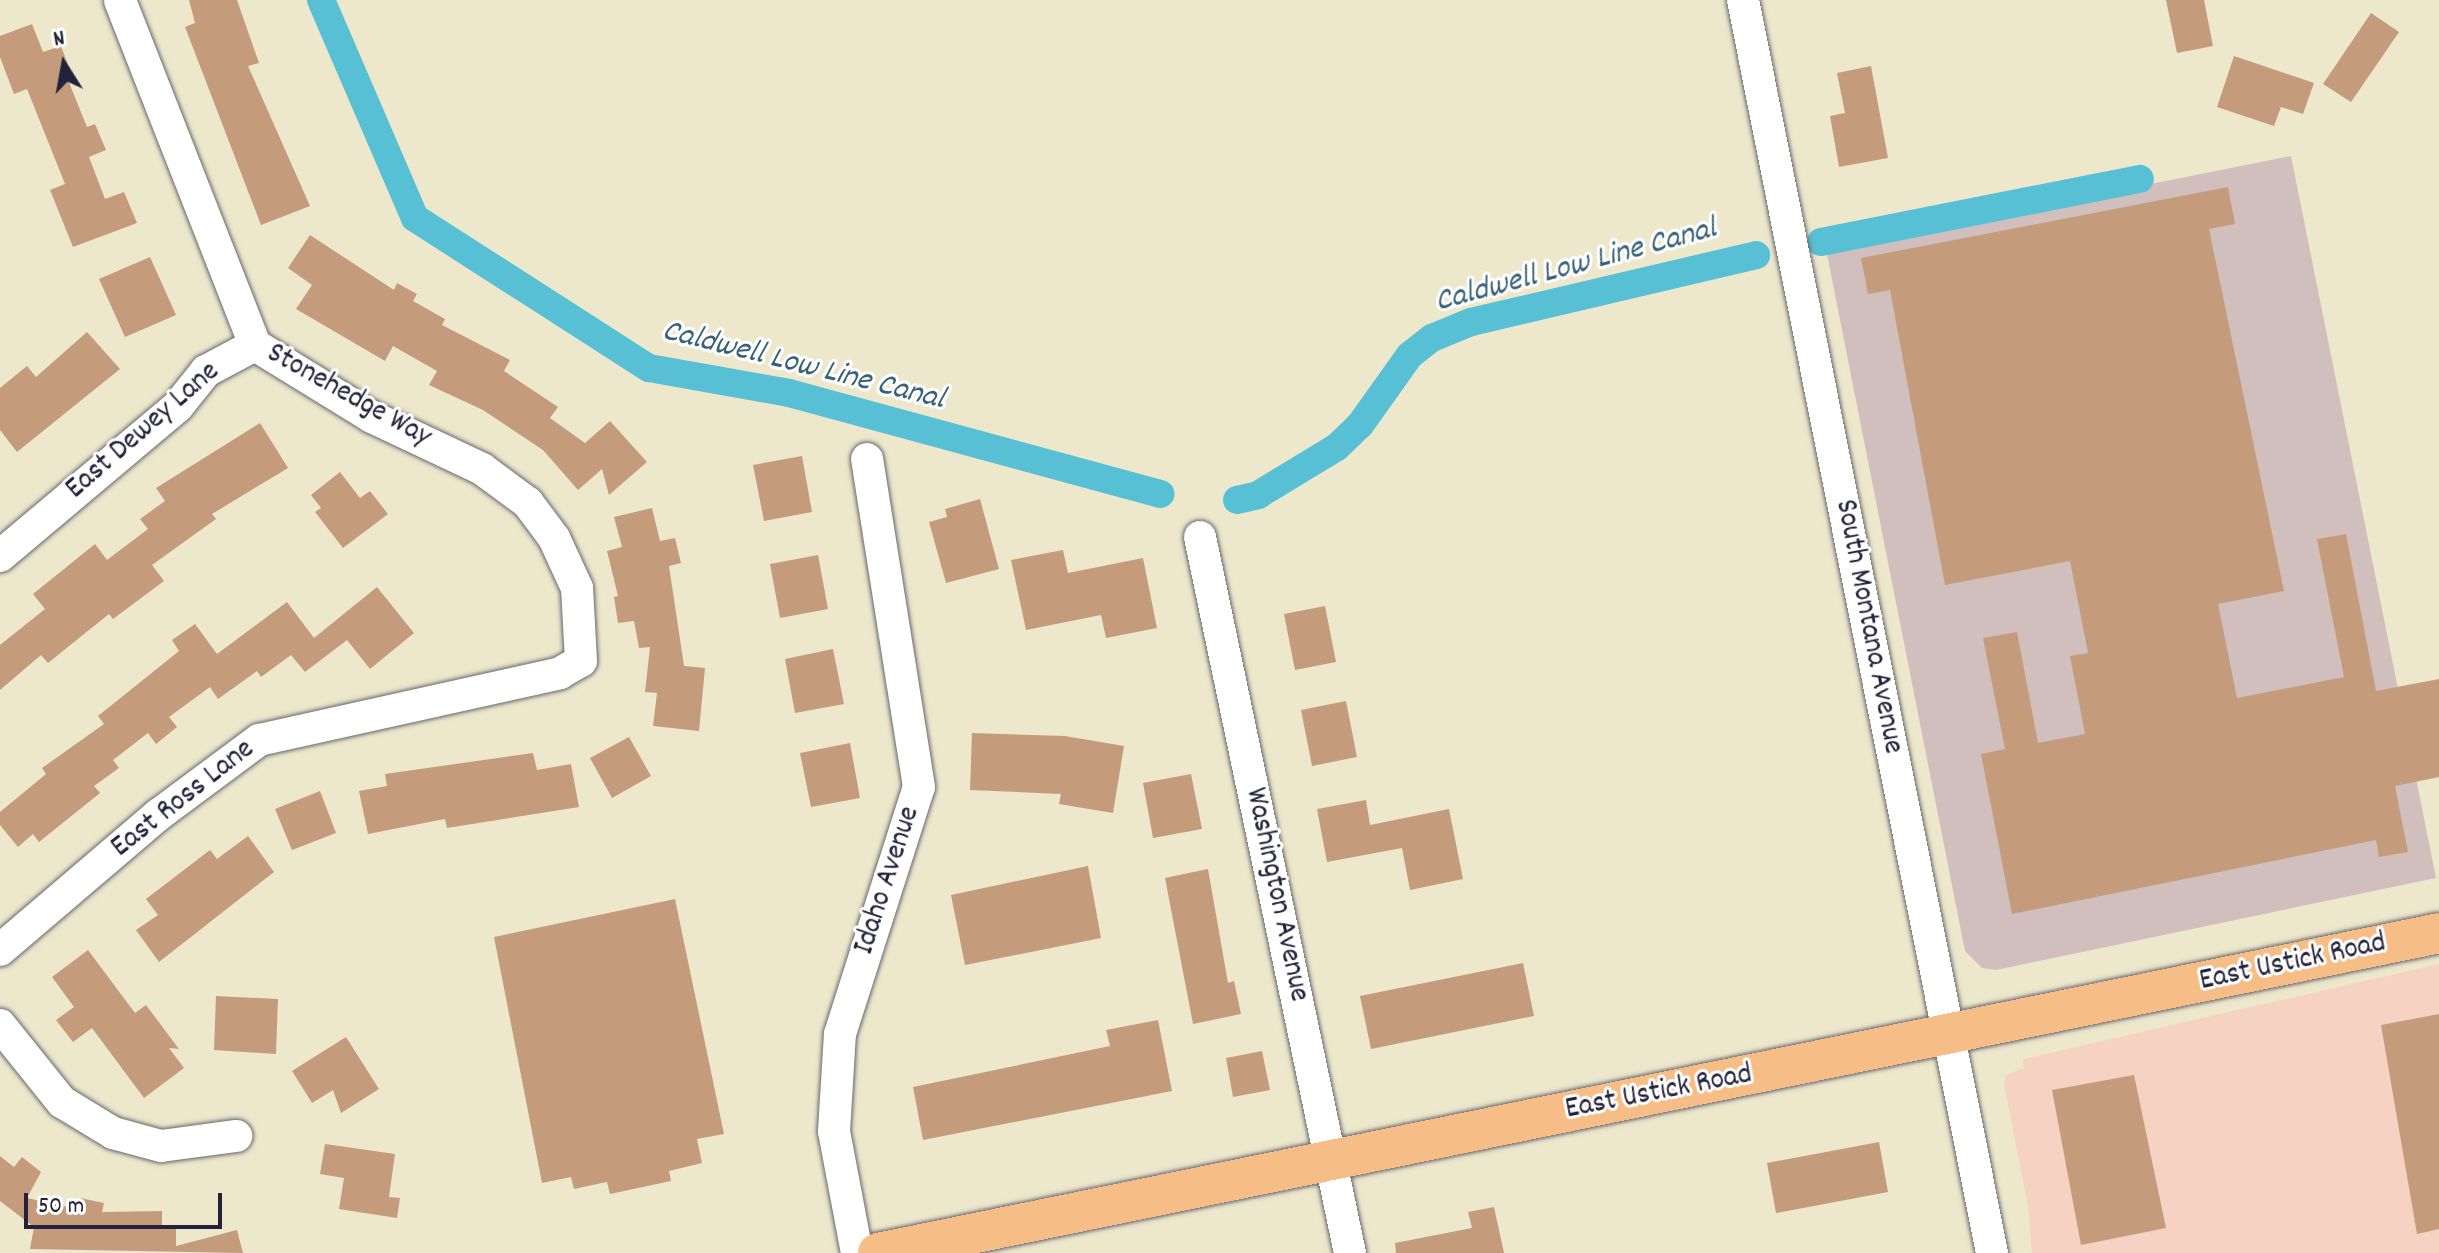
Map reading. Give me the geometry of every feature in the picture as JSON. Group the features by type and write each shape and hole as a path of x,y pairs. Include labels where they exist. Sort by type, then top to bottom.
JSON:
{"main road":[{"name":"East Ustick Road","path":"878,1253 2439,933"}],"street":[{"name":"Stonehedge Way","path":"120,0 255,345 372,417 482,469 528,503 554,538 577,588 581,661"},
{"name":"South Montana Avenue","path":"1743,0 1992,1253"},
{"name":"East Dewey Lane","path":"0,556 178,406 206,371 255,345"},
{"name":"Idaho Avenue","path":"857,1253 834,1131 840,1034 919,787 867,459"},
{"name":"Washington Avenue","path":"1200,537 1350,1253"},
{"name":"East Ross Lane","path":"0,950 158,815 259,740 560,673 581,661"},
{"path":"0,1025 62,1102 113,1133 161,1146 236,1136"}],"shaded area":[{"path":"2291,156 2436,878 1996,970 1982,968 1965,951 1826,249"},
{"path":"2439,964 2439,1253 2032,1253 2028,1206 2004,1084 2006,1075 2024,1068 2023,1059"}],"building":[{"path":"189,0 237,0 259,63 248,66 310,206 261,225 185,27 195,23"},
{"path":"2166,0 2204,0 2213,46 2177,53"},
{"path":"2371,13 2399,32 2351,102 2323,84"},
{"path":"32,24 43,52 61,46 71,73 66,75 87,127 95,124 106,150 89,157 105,199 124,192 137,223 73,247 50,190 65,184 27,89 14,94 0,57 0,36"},
{"path":"2234,56 2314,83 2303,114 2281,107 2274,126 2217,107"},
{"path":"1871,66 1888,158 1839,167 1830,116 1845,113 1837,73"},
{"path":"2228,187 2235,224 2209,229 2284,591 2218,604 2237,698 2344,677 2317,539 2346,534 2376,691 2439,679 2439,777 2395,786 2408,852 2379,857 2376,840 2012,914 1981,754 2005,749 1983,638 2017,632 2038,743 2085,734 2070,656 2088,653 2070,561 1945,585 1890,290 1868,294 1861,258"},
{"path":"310,235 394,290 397,283 417,294 413,301 445,319 442,325 510,360 504,371 558,407 550,418 585,443 610,421 647,462 609,495 602,469 578,490 543,450 483,410 429,385 437,371 393,346 385,361 296,309 312,285 288,268"},
{"path":"150,257 176,315 125,337 99,279"},
{"path":"87,332 120,369 17,452 0,430 0,388 27,366 36,377"},
{"path":"260,423 288,468 212,514 216,519 152,565 164,581 113,619 109,614 48,663 41,655 0,690 0,645 45,609 33,594 95,544 107,560 148,529 140,519 165,501 156,488"},
{"path":"802,456 812,512 764,521 753,465"},
{"path":"340,472 360,498 370,491 388,514 343,548 315,512 321,508 311,495"},
{"path":"980,499 999,569 946,583 929,522 947,517 945,509"},
{"path":"652,508 660,541 675,538 681,563 669,566 684,666 705,668 699,731 653,726 657,693 645,692 650,647 639,648 634,621 618,623 614,597 618,596 607,551 622,547 614,517"},
{"path":"1063,550 1068,573 1143,558 1157,628 1106,638 1101,615 1026,630 1011,560"},
{"path":"818,555 828,609 780,618 770,564"},
{"path":"377,587 414,633 370,669 347,640 305,672 291,655 261,677 257,671 218,699 210,687 169,717 177,727 156,744 148,733 113,760 119,768 94,786 100,793 39,842 33,834 18,847 0,825 0,812 46,774 42,768 104,724 98,716 179,651 172,640 195,624 217,654 287,602 314,638"},
{"path":"1325,606 1336,662 1295,670 1284,614"},
{"path":"833,649 844,704 795,713 785,659"},
{"path":"1346,701 1357,757 1312,766 1301,710"},
{"path":"972,733 1065,736 1124,746 1113,813 1059,804 1061,794 970,790"},
{"path":"629,737 651,776 612,798 590,758"},
{"path":"850,743 860,798 811,807 800,753"},
{"path":"533,753 537,770 571,764 579,807 447,828 445,819 368,834 359,791 387,786 385,774"},
{"path":"1191,774 1202,829 1153,838 1143,783"},
{"path":"320,791 336,833 292,850 275,809"},
{"path":"1366,800 1370,825 1449,809 1463,879 1410,890 1402,848 1327,862 1317,809"},
{"path":"248,836 274,872 159,962 136,930 158,915 146,899 210,850 217,859"},
{"path":"1088,866 1101,938 965,965 951,895"},
{"path":"1208,869 1228,983 1234,981 1241,1014 1193,1024 1165,878"},
{"path":"675,899 724,1134 697,1139 702,1163 669,1171 671,1181 610,1194 607,1182 574,1189 571,1177 542,1183 494,937"},
{"path":"88,950 135,1013 146,1005 179,1049 169,1048 184,1068 144,1098 92,1028 73,1042 56,1020 74,1007 52,977"},
{"path":"1523,963 1534,1016 1371,1049 1360,996"},
{"path":"216,996 278,999 276,1054 214,1050"},
{"path":"2439,1014 2439,1229 2417,1234 2381,1025"},
{"path":"1158,1020 1172,1091 923,1140 913,1087 1110,1046 1106,1030"},
{"path":"346,1037 379,1089 341,1113 333,1090 312,1103 292,1071"},
{"path":"1262,1051 1270,1090 1233,1097 1226,1058"},
{"path":"2134,1075 2166,1228 2081,1245 2052,1090"},
{"path":"1879,1142 1888,1192 1776,1213 1767,1163"},
{"path":"325,1144 395,1154 389,1197 400,1198 397,1218 339,1209 344,1178 320,1174"},
{"path":"0,1156 14,1167 22,1157 41,1172 27,1198 77,1209 80,1198 104,1203 102,1212 162,1211 162,1228 176,1228 176,1246 237,1230 243,1253 30,1249 34,1227 0,1201"},
{"path":"1494,1207 1504,1253 1396,1253 1395,1243 1472,1228 1468,1212"}],"waterway":[{"name":"Caldwell Low Line Canal","path":"321,0 415,218 649,368 789,393 1160,494"},
{"name":"Caldwell Low Line Canal","path":"1821,242 2140,179"},
{"name":"Caldwell Low Line Canal","path":"1237,500 1258,495 1337,447 1360,425 1410,355 1432,338 1471,322 1756,255"}]}
